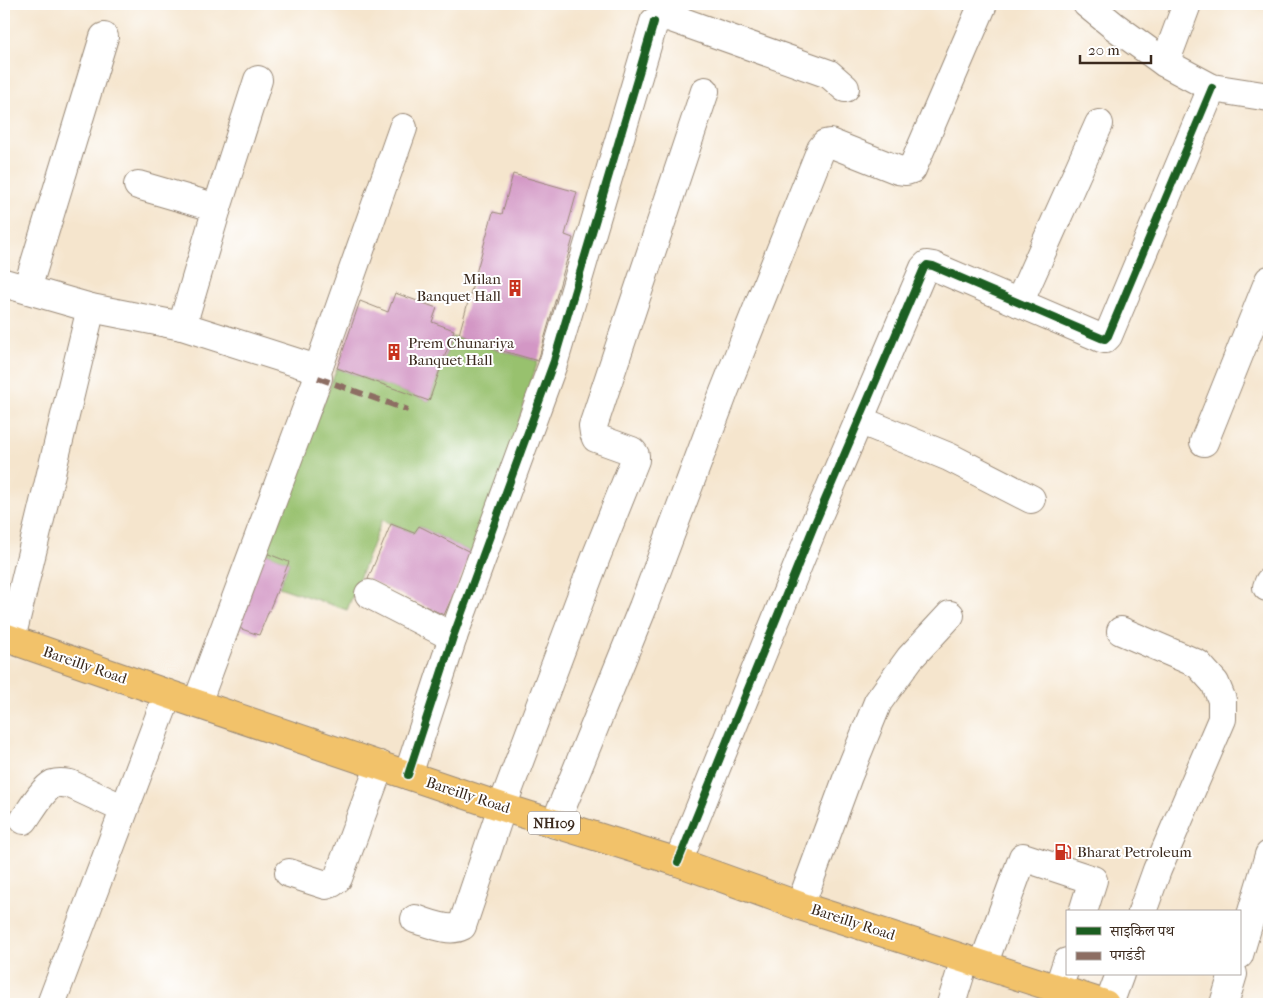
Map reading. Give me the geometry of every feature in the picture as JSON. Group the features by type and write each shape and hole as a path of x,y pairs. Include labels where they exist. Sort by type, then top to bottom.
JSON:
{"highway":[{"name":"Bareilly Road","path":"7,638 502,807 678,862 800,906 974,962 1070,996 1107,1004"}],"street":[{"path":"555,824 643,606 724,392 822,149 825,144 830,143 898,170 906,171 912,169 983,4"},
{"path":"1087,4 1165,63 1212,88 1269,96"},
{"path":"1165,63 1187,4"},
{"path":"408,775 453,637 554,361 661,14 829,74 845,88"},
{"path":"104,37 16,286 91,308 182,326 314,368 318,372"},
{"path":"182,326 258,80"},
{"path":"678,862 813,528 924,268 927,265 933,266 1105,339 1108,336 1212,88"},
{"path":"416,919 448,929 457,929 462,926 502,807 635,460 635,455 632,451 596,438 593,426 705,92"},
{"path":"1020,303 1099,124"},
{"path":"197,703 318,378 318,372 403,128"},
{"path":"138,185 217,208"},
{"path":"1204,442 1269,280"},
{"path":"7,638 91,308"},
{"path":"859,420 949,457 1031,499"},
{"path":"369,594 453,637"},
{"path":"800,906 848,776 878,702 910,658 950,615"},
{"path":"1121,631 1198,664 1215,683 1222,700 1222,719 1157,870 1143,910"},
{"path":"51,1004 168,694"},
{"path":"289,873 326,885 332,884 338,878 380,764"},
{"path":"24,820 47,788 61,782 70,784 124,809"},
{"path":"1240,952 1269,854"},
{"path":"951,1004 974,962 1023,857 1093,880 1084,910"},
{"path":"1068,976 1070,996"},
{"path":"1107,1004 1119,976"},
{"path":"1224,1004 1233,976"}],"green space":[{"path":"452,337 538,361 507,459 472,553 419,526 414,533 382,520 347,610 279,587 289,562 266,553 337,368 429,401"}],"building":[{"name":"Milan Banquet Hall","path":"513,174 577,192 565,235 573,238 538,361 458,338 493,212 502,214"},
{"name":"Prem Chunariya Banquet Hall","path":"395,293 437,308 432,322 454,330 429,401 337,368 360,301 388,312"},
{"path":"391,524 414,533 419,526 472,553 444,615 368,579"},
{"path":"266,553 289,562 259,635 230,625"}],"marked path":[{"path":"318,378 408,410"}],"cycle path":[{"path":"408,775 453,637 554,361 654,22"},
{"path":"678,862 813,528 924,268 927,265 933,266 1105,339 1108,336 1212,88"}],"place":[{"name":"Milan Banquet Hall","path":"515,288"},
{"name":"Prem Chunariya Banquet Hall","path":"394,352"},
{"name":"Bharat Petroleum","path":"1063,852"}]}
